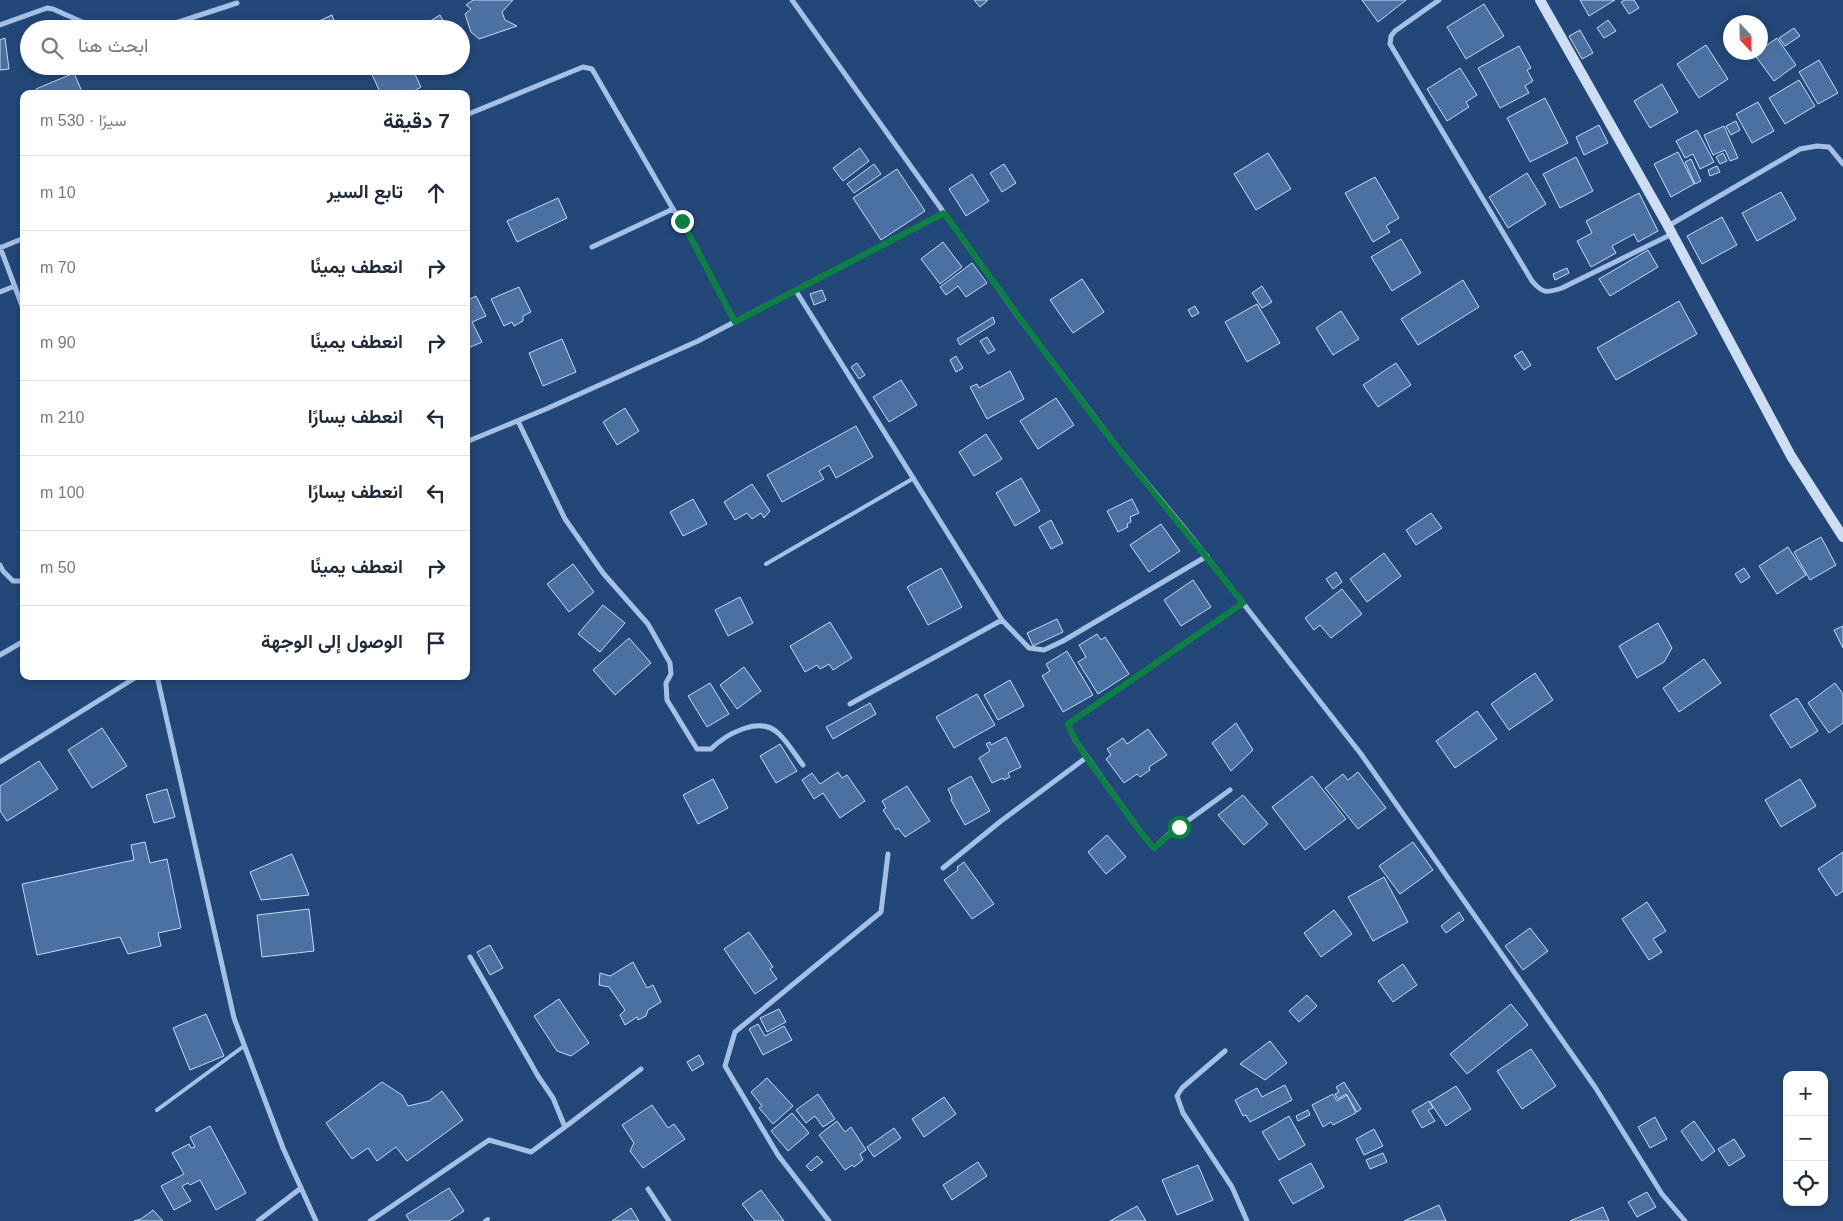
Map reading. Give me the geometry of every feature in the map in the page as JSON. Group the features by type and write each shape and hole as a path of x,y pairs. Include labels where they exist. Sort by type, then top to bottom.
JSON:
{"street":[{"path":"792,0 1020,319 1112,440 1206,556 1361,754 1595,1087 1662,1194 1685,1221"},
{"path":"1439,0 1395,31 1391,36 1390,44 1532,281 1540,290 1549,292 1562,288 1670,230 1800,149 1817,146 1829,147 1843,164"},
{"path":"1540,0 1670,230 1791,456 1843,537"},
{"path":"185,20 237,3"},
{"path":"0,25 47,8 54,9 78,20"},
{"path":"470,113 583,67 592,68 673,209 682,221 735,322"},
{"path":"592,247 673,209"},
{"path":"470,440 689,345 944,213"},
{"path":"20,240 0,248 20,300"},
{"path":"0,292 15,286"},
{"path":"796,291 1002,620 1029,648 1044,650 1063,641 1206,556"},
{"path":"518,420 564,519 603,573 648,624 670,663 671,674 666,683 667,700 697,749 711,750 725,736 744,728 763,727 777,732 803,765"},
{"path":"0,564 3,571 13,581 20,581"},
{"path":"1230,790 1168,835 1154,848 1075,740 1068,724 1243,603"},
{"path":"850,704 1002,620"},
{"path":"0,655 20,642"},
{"path":"0,762 132,680"},
{"path":"158,680 234,1018 283,1148 316,1221"},
{"path":"943,868 1001,821 1087,757"},
{"path":"829,1221 778,1155 726,1066 735,1032 881,912 888,854"},
{"path":"470,957 538,1076 553,1098 565,1128"},
{"path":"1225,1052 1182,1088 1177,1096 1183,1113 1232,1187 1247,1221"},
{"path":"370,1221 489,1140 531,1152 565,1128 640,1069"},
{"path":"258,1221 301,1188"},
{"path":"648,1189 669,1221"}],"lane":[{"path":"766,564 914,478"},
{"path":"157,1110 244,1046"}],"building":[{"path":"473,0 513,0 502,12 505,20 517,26 479,39 471,32 470,20 467,20 465,14 471,9 466,5"},
{"path":"974,0 988,0 980,7"},
{"path":"1362,0 1406,0 1378,22"},
{"path":"1580,0 1615,0 1589,16"},
{"path":"1634,0 1639,8 1629,14 1621,2"},
{"path":"1484,4 1504,36 1466,59 1447,27"},
{"path":"332,15 334,20 321,20"},
{"path":"440,15 443,20 432,20"},
{"path":"1608,20 1616,31 1604,38 1597,28"},
{"path":"1794,28 1800,36 1785,46 1779,38"},
{"path":"1580,30 1593,53 1582,59 1569,36"},
{"path":"5,38 9,69 0,70 0,40"},
{"path":"1777,38 1796,65 1774,81 1758,60 1768,60 1768,44"},
{"path":"1706,45 1728,79 1699,98 1677,64"},
{"path":"1519,46 1531,68 1527,70 1533,81 1525,86 1529,93 1500,108 1478,68"},
{"path":"1819,60 1838,93 1818,104 1799,72"},
{"path":"1460,68 1477,95 1466,102 1469,107 1447,121 1427,89"},
{"path":"69,75 75,75 81,90 36,90"},
{"path":"372,75 415,75 421,87 416,90 379,90"},
{"path":"1799,80 1815,106 1785,124 1769,98"},
{"path":"1662,84 1678,112 1650,128 1634,101"},
{"path":"1545,98 1568,143 1530,162 1507,118"},
{"path":"1758,102 1774,131 1752,143 1736,114"},
{"path":"1736,121 1740,130 1731,135 1726,126"},
{"path":"1599,125 1608,143 1584,155 1576,137"},
{"path":"1724,126 1738,158 1730,161 1725,150 1713,155 1704,135"},
{"path":"1697,130 1714,162 1700,169 1693,154 1685,158 1676,141"},
{"path":"860,148 869,161 843,181 833,168"},
{"path":"1678,152 1694,184 1671,197 1654,164"},
{"path":"1268,153 1291,189 1256,210 1234,174"},
{"path":"1723,153 1727,161 1720,164 1716,157"},
{"path":"1576,157 1593,191 1560,208 1543,174"},
{"path":"1691,159 1701,181 1695,184 1685,162"},
{"path":"874,164 881,174 854,193 847,184"},
{"path":"1004,164 1016,183 1002,192 990,173"},
{"path":"1717,166 1720,172 1710,176 1708,170"},
{"path":"897,169 925,211 881,240 853,198"},
{"path":"1527,173 1546,204 1508,228 1489,197"},
{"path":"972,174 989,201 966,216 949,189"},
{"path":"1375,177 1399,218 1386,226 1390,232 1373,242 1345,193"},
{"path":"1781,192 1796,219 1757,241 1742,213"},
{"path":"1639,193 1658,231 1638,242 1634,234 1612,246 1616,253 1591,267 1577,241 1592,233 1586,221"},
{"path":"558,198 567,218 517,242 507,221"},
{"path":"1722,217 1737,245 1702,264 1687,236"},
{"path":"1401,239 1421,273 1392,291 1371,257"},
{"path":"943,242 962,267 940,284 921,259"},
{"path":"1648,250 1658,267 1610,296 1599,279"},
{"path":"972,263 987,283 966,297 958,286 946,295 940,287"},
{"path":"1567,268 1569,273 1555,280 1553,274"},
{"path":"1082,279 1104,312 1073,333 1050,300"},
{"path":"1463,280 1479,307 1418,345 1401,319"},
{"path":"1262,286 1272,302 1262,308 1252,293"},
{"path":"519,287 531,312 523,316 523,321 514,326 512,322 504,326 491,299"},
{"path":"822,290 826,300 814,305 810,294"},
{"path":"476,296 486,316 472,322 482,342 470,347 470,299"},
{"path":"1679,301 1697,334 1616,380 1597,348"},
{"path":"1257,304 1280,343 1247,362 1225,322"},
{"path":"1195,306 1199,313 1192,317 1188,310"},
{"path":"1341,311 1359,339 1333,355 1316,328"},
{"path":"993,317 995,323 960,345 957,339"},
{"path":"987,337 995,350 988,354 980,341"},
{"path":"562,339 576,372 543,386 529,353"},
{"path":"1522,351 1531,365 1524,370 1514,356"},
{"path":"956,356 963,368 956,372 950,360"},
{"path":"857,363 865,375 859,379 851,367"},
{"path":"1396,363 1411,385 1378,407 1363,385"},
{"path":"1010,371 1024,399 987,419 970,387 977,384 979,388"},
{"path":"901,380 917,405 889,422 873,397"},
{"path":"1056,398 1074,425 1038,449 1020,421"},
{"path":"625,408 639,431 617,445 603,422"},
{"path":"856,426 873,457 836,478 829,465 819,471 824,479 782,502 767,475"},
{"path":"986,434 1002,459 974,476 959,452"},
{"path":"1021,478 1040,511 1015,526 996,493"},
{"path":"752,484 770,511 764,518 761,513 752,519 747,513 735,520 724,502"},
{"path":"693,499 707,524 683,536 670,512"},
{"path":"1132,499 1139,513 1130,517 1131,522 1127,524 1128,527 1118,532 1107,511"},
{"path":"1431,513 1442,528 1416,545 1406,530"},
{"path":"1051,520 1063,543 1051,549 1039,527"},
{"path":"1161,524 1180,551 1149,572 1130,545"},
{"path":"1821,537 1836,565 1810,580 1794,552"},
{"path":"1788,547 1806,575 1777,594 1759,566"},
{"path":"1384,553 1401,576 1367,602 1350,579"},
{"path":"573,564 594,592 569,612 547,584"},
{"path":"941,568 962,607 928,625 907,587"},
{"path":"1744,568 1750,577 1741,583 1735,574"},
{"path":"1336,572 1342,582 1333,589 1326,579"},
{"path":"1193,580 1211,607 1181,626 1164,600"},
{"path":"1342,589 1362,614 1331,638 1320,625 1314,630 1305,618"},
{"path":"740,597 753,623 728,636 715,610"},
{"path":"603,605 625,623 600,652 578,634"},
{"path":"1057,619 1063,632 1033,646 1027,633"},
{"path":"830,622 852,658 833,670 829,664 820,669 817,665 805,672 790,646"},
{"path":"1658,623 1672,648 1664,662 1637,678 1619,646"},
{"path":"1843,626 1843,648 1834,630"},
{"path":"1097,634 1101,640 1105,637 1129,674 1098,694 1078,662 1086,657 1079,645"},
{"path":"629,638 651,663 615,695 593,670"},
{"path":"1067,651 1093,695 1063,712 1042,676 1050,671 1046,664"},
{"path":"1704,659 1721,683 1679,712 1663,688"},
{"path":"744,667 761,691 737,709 720,685"},
{"path":"1535,673 1553,700 1509,730 1491,704"},
{"path":"1010,680 1024,706 998,720 984,695"},
{"path":"710,683 729,714 707,727 688,696"},
{"path":"1835,683 1843,694 1843,723 1829,733 1808,703"},
{"path":"977,694 995,725 954,748 936,717"},
{"path":"1797,698 1818,731 1791,748 1770,715"},
{"path":"870,703 876,714 833,739 826,727"},
{"path":"1477,711 1497,739 1455,768 1436,741"},
{"path":"1236,723 1253,750 1231,771 1212,743"},
{"path":"102,728 127,766 92,788 68,750"},
{"path":"1148,729 1167,755 1149,767 1150,770 1140,777 1137,774 1124,783 1106,759 1111,755 1107,749 1123,738 1127,744"},
{"path":"1006,737 1021,767 1008,773 1010,777 992,783 979,758 990,751 986,744 990,742 991,745"},
{"path":"780,744 797,771 776,783 760,756"},
{"path":"39,761 58,789 7,821 0,811 0,786"},
{"path":"838,772 842,778 847,775 865,801 840,818 823,793 814,799 802,780 812,773 820,784"},
{"path":"1358,772 1386,808 1358,829 1325,788 1343,774 1348,780"},
{"path":"971,776 990,811 965,825 951,800 948,789"},
{"path":"1312,776 1346,819 1305,850 1272,807"},
{"path":"713,779 728,808 698,824 683,795"},
{"path":"1800,779 1816,806 1781,827 1765,800"},
{"path":"907,786 930,821 905,837 898,828 896,830 883,810 886,808 882,801"},
{"path":"167,789 175,817 154,823 146,795"},
{"path":"1243,795 1268,824 1244,845 1218,815"},
{"path":"1107,835 1126,857 1106,874 1088,852"},
{"path":"145,842 150,863 167,859 181,928 158,933 161,946 128,954 120,937 37,955 22,884 134,860 131,845"},
{"path":"1413,842 1433,870 1400,894 1379,866"},
{"path":"1843,852 1843,891 1836,896 1818,869"},
{"path":"292,854 309,895 261,900 250,872"},
{"path":"964,862 994,904 972,919 944,880 958,870 957,867"},
{"path":"1384,877 1408,922 1373,941 1348,897"},
{"path":"1647,902 1666,931 1653,939 1662,952 1649,960 1622,919"},
{"path":"309,909 314,951 262,957 257,915"},
{"path":"1334,910 1352,934 1321,957 1304,933"},
{"path":"1459,912 1464,920 1446,933 1441,926"},
{"path":"1530,928 1548,951 1523,970 1505,946"},
{"path":"749,932 773,967 770,969 777,979 755,994 724,949"},
{"path":"490,945 503,968 490,975 477,952"},
{"path":"633,962 647,988 653,985 661,1002 648,1010 646,1016 638,1020 637,1017 625,1025 620,1015 625,1010 609,987 599,985 600,973 610,976"},
{"path":"1403,964 1417,985 1393,1002 1378,981"},
{"path":"1307,995 1317,1006 1299,1022 1289,1011"},
{"path":"559,999 589,1043 571,1056 557,1051 534,1016"},
{"path":"1511,1004 1528,1025 1467,1074 1450,1054"},
{"path":"779,1009 786,1022 767,1032 760,1018"},
{"path":"206,1014 224,1056 190,1070 173,1028"},
{"path":"758,1024 765,1036 784,1026 792,1040 763,1055 749,1029"},
{"path":"1270,1041 1287,1063 1265,1080 1240,1064"},
{"path":"1531,1049 1556,1086 1522,1109 1497,1071"},
{"path":"699,1055 704,1064 692,1071 687,1062"},
{"path":"767,1078 793,1106 773,1124 759,1108 762,1106 751,1092"},
{"path":"382,1082 402,1095 408,1106 429,1101 442,1091 463,1120 407,1161 396,1147 377,1161 368,1148 352,1159 326,1123"},
{"path":"1344,1082 1361,1109 1357,1112 1346,1094 1338,1099 1335,1094 1339,1092 1336,1087"},
{"path":"1285,1085 1292,1100 1250,1122 1246,1115 1243,1116 1235,1100 1257,1088 1262,1097"},
{"path":"1456,1086 1471,1109 1446,1126 1430,1102"},
{"path":"818,1094 835,1119 823,1127 815,1116 806,1123 796,1110"},
{"path":"1333,1094 1337,1101 1347,1095 1356,1113 1333,1125 1331,1122 1323,1127 1312,1105"},
{"path":"944,1097 956,1114 924,1137 912,1119"},
{"path":"1429,1101 1433,1108 1428,1110 1435,1121 1422,1128 1412,1111"},
{"path":"652,1105 668,1128 674,1124 685,1139 643,1168 630,1151 634,1143 622,1125"},
{"path":"1308,1110 1310,1115 1298,1121 1296,1116"},
{"path":"792,1113 809,1133 788,1151 771,1131"},
{"path":"1289,1116 1305,1145 1279,1160 1262,1132"},
{"path":"1655,1117 1667,1139 1650,1148 1638,1127"},
{"path":"837,1121 845,1132 851,1127 866,1150 860,1154 863,1160 854,1167 852,1165 845,1170 819,1135"},
{"path":"1694,1121 1715,1151 1702,1161 1681,1131"},
{"path":"210,1126 246,1193 216,1210 200,1180 190,1185 188,1183 182,1186 191,1201 174,1210 161,1186 184,1174 172,1153 189,1144 191,1148 195,1147 190,1137"},
{"path":"894,1128 901,1138 874,1157 867,1147"},
{"path":"1374,1129 1383,1146 1364,1155 1356,1139"},
{"path":"1734,1139 1745,1156 1729,1166 1718,1149"},
{"path":"1383,1153 1387,1162 1370,1169 1366,1160"},
{"path":"817,1156 823,1162 811,1171 806,1166"},
{"path":"978,1162 987,1176 952,1200 943,1185"},
{"path":"1311,1163 1324,1187 1293,1204 1279,1180"},
{"path":"1198,1165 1213,1200 1177,1215 1162,1180"},
{"path":"449,1188 464,1211 449,1221 410,1221 406,1215"},
{"path":"761,1190 784,1221 755,1221 742,1204"},
{"path":"1647,1192 1656,1207 1637,1217 1628,1202"},
{"path":"1439,1205 1446,1221 1404,1221"},
{"path":"1137,1206 1146,1221 1110,1221"},
{"path":"1603,1207 1609,1221 1570,1221"},
{"path":"631,1208 639,1221 612,1221"},
{"path":"153,1210 163,1221 134,1221 141,1219"}],"route":[{"path":"682,221 735,322 944,213 1020,319 1118,448 1243,603 1068,724 1075,740 1154,848 1179,827"}]}
